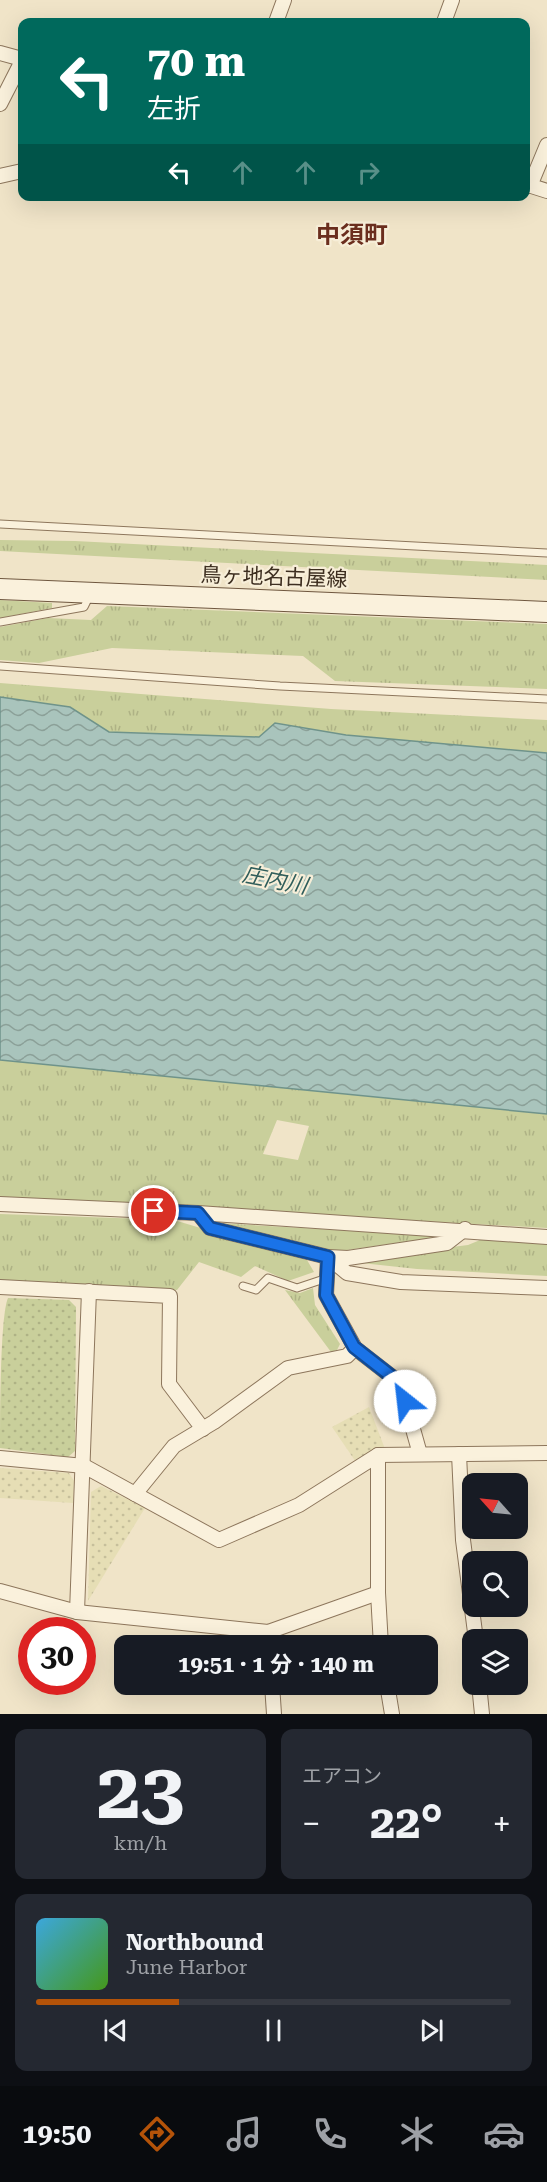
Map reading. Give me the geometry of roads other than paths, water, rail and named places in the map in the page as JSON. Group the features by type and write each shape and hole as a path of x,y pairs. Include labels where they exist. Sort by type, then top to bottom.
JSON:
{"main road":[{"name":"鳥ヶ地名古屋線","path":"0,589 547,612"}],"street":[{"path":"277,18 284,0"},
{"path":"445,18 452,0"},
{"path":"0,53 18,59"},
{"path":"0,104 18,68"},
{"path":"530,181 547,145"},
{"path":"0,176 18,172"},
{"path":"530,186 547,191"},
{"path":"0,1204 465,1229 547,1237"},
{"path":"198,1213 210,1228 328,1257 348,1258 447,1243 465,1229"},
{"path":"328,1257 326,1295 354,1347 400,1383 420,1454"},
{"path":"328,1257 347,1273 401,1282 547,1288"},
{"path":"0,1287 170,1296 169,1384 203,1429"},
{"path":"77,1612 89,1291"},
{"path":"135,1494 174,1446 203,1429 288,1368 347,1356 354,1347"},
{"path":"0,1458 84,1466 219,1540 299,1505 378,1455 547,1453"},
{"path":"459,1454 463,1540 475,1629"},
{"path":"378,1455 378,1593 380,1635"},
{"path":"0,1591 77,1612 241,1635"},
{"path":"278,1635 378,1593"},
{"path":"273,1695 274,1714"},
{"path":"389,1695 392,1714"},
{"path":"481,1695 482,1714"}],"lane":[{"path":"0,524 547,553"},
{"path":"0,622 84,607 91,593"},
{"path":"0,666 280,686 547,699"},
{"path":"243,1286 256,1290 268,1278 297,1288 327,1278"}],"water":[{"name":"庄内川","path":"0,697 70,707 109,732 259,737 275,723 346,735 547,753 547,1114 0,1060"}],"district":[{"name":"中須町","path":"352,235"}]}
